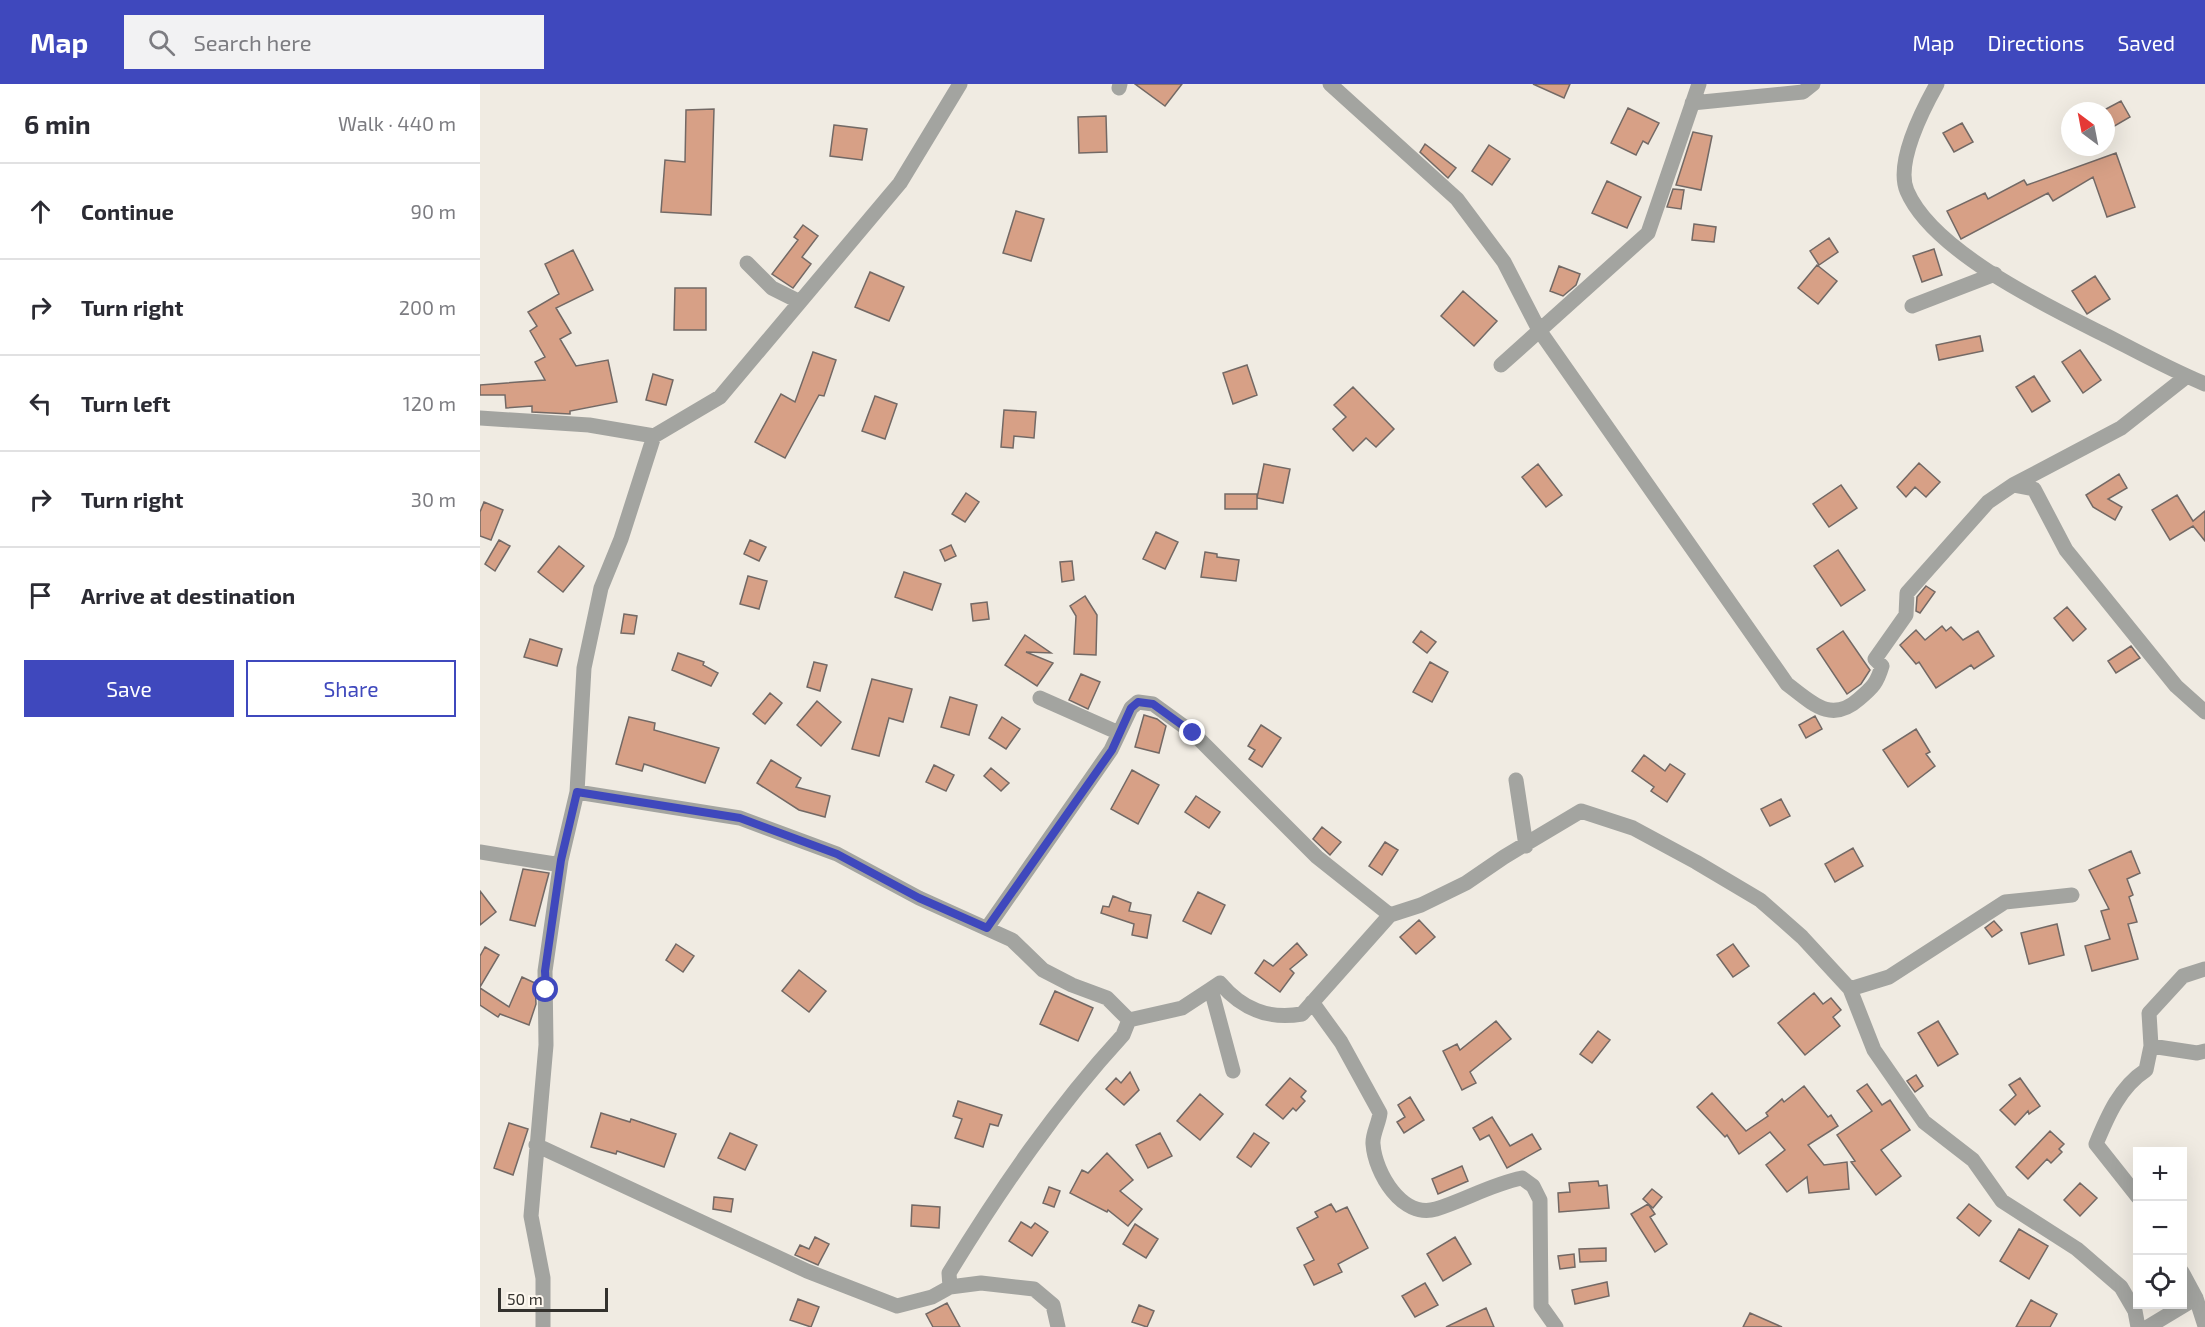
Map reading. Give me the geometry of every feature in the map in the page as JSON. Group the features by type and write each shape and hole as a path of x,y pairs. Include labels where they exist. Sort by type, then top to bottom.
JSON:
{"street":[{"path":"480,418 578,424 654,436 720,397 900,183 960,84"},
{"path":"1330,84 1457,199 1504,262 1539,330 1787,684 1818,708 1838,712 1853,704 1877,683 1882,666 1875,658 1906,615 1907,593 1988,502 2013,485 2121,428 2187,376"},
{"path":"1501,364 1648,233 1699,84"},
{"path":"1692,103 1803,92 1813,84"},
{"path":"1937,84 1903,165 1906,190 1928,221 1968,257 2038,302 2153,362 2204,383"},
{"path":"747,263 772,288 800,302"},
{"path":"1912,306 1995,274"},
{"path":"543,1327 543,1278 531,1216 536,1184 536,1145 546,1045 545,971 561,860 577,792 584,668 598,599 654,436"},
{"path":"2013,485 2034,489 2066,550 2176,686 2205,712"},
{"path":"1040,698 1119,733"},
{"path":"987,928 1112,750 1131,708 1138,702 1153,704 1211,749 1317,857 1390,915"},
{"path":"1516,780 1526,846"},
{"path":"577,792 740,818 837,854 919,898 1012,940 1043,970 1072,985 1107,998 1129,1020"},
{"path":"1129,1020 1182,1008 1220,983 1235,1000 1270,1015 1302,1014 1390,915 1421,905 1466,883 1504,857 1581,812 1633,828 1760,900 1824,958 1850,989 1874,1050 1924,1122 1973,1160 2002,1201 2076,1249 2121,1287 2135,1311 2138,1327"},
{"path":"480,852 555,864 561,860"},
{"path":"1850,989 1889,978 2005,902 2072,895"},
{"path":"2133,1191 2096,1144 2107,1118 2129,1081 2146,1070 2151,1046 2149,1013 2183,976 2205,969"},
{"path":"1211,989 1233,1071"},
{"path":"1312,1002 1341,1042 1380,1113 1373,1142 1379,1165 1395,1196 1412,1209 1433,1210 1500,1182 1522,1178 1533,1186 1540,1200 1541,1306 1556,1327"},
{"path":"950,1287 949,1273 1001,1189 1058,1112 1123,1035 1129,1020"},
{"path":"2151,1046 2198,1053 2205,1051"},
{"path":"536,1145 807,1271 888,1302 897,1305 932,1297 950,1287 981,1283 1034,1289 1053,1305 1058,1327"},
{"path":"2187,1281 2196,1298 2205,1326"},
{"path":"2148,1327 2196,1298"}],"building":[{"path":"1135,84 1182,84 1165,106"},
{"path":"1533,84 1570,84 1564,98"},
{"path":"2121,101 2130,117 2115,126 2115,104"},
{"path":"1628,108 1659,123 1648,144 1643,141 1636,155 1611,143"},
{"path":"714,109 711,215 661,212 665,160 685,162 686,110"},
{"path":"1106,116 1107,152 1079,153 1078,117"},
{"path":"1962,123 1973,142 1954,152 1943,133"},
{"path":"834,125 867,129 862,160 830,156"},
{"path":"1693,132 1712,136 1701,190 1676,185"},
{"path":"1425,144 1456,168 1448,178 1420,152"},
{"path":"1489,145 1510,159 1492,185 1472,171"},
{"path":"2115,153 2135,207 2107,217 2093,177 2053,201 2048,193 1961,239 1947,211 1985,193 1988,199 2024,180 2027,185 2108,156 2115,156"},
{"path":"1607,181 1641,197 1627,228 1592,213"},
{"path":"1673,189 1684,190 1681,209 1667,207"},
{"path":"1016,211 1044,219 1031,261 1003,253"},
{"path":"1694,224 1716,227 1714,242 1692,240"},
{"path":"803,225 818,236 802,257 811,264 793,288 772,274 798,240 794,237"},
{"path":"1829,238 1838,252 1819,265 1810,251"},
{"path":"1934,249 1942,275 1922,282 1913,256"},
{"path":"573,250 593,290 556,308 571,333 560,339 576,366 608,360 617,402 570,411 570,414 532,412 532,406 506,408 505,395 480,395 480,385 545,380 535,362 545,357 530,331 537,326 528,312 559,294 545,264"},
{"path":"1817,265 1837,281 1818,304 1798,288"},
{"path":"1559,266 1580,274 1576,285 1563,296 1550,291"},
{"path":"870,272 904,287 889,321 855,307"},
{"path":"2095,276 2110,299 2087,314 2072,291"},
{"path":"675,288 706,288 706,330 674,330"},
{"path":"1463,291 1497,321 1474,346 1441,316"},
{"path":"1980,336 1983,351 1939,360 1936,345"},
{"path":"2080,350 2101,380 2083,393 2062,362"},
{"path":"813,352 836,360 824,396 819,395 785,458 755,442 781,394 795,402"},
{"path":"1247,365 1257,395 1233,404 1223,373"},
{"path":"653,374 673,380 666,405 646,400"},
{"path":"2034,376 2050,401 2032,412 2016,387"},
{"path":"1353,387 1394,429 1376,447 1366,438 1353,451 1333,429 1346,417 1334,405"},
{"path":"875,396 897,404 885,439 862,431"},
{"path":"1004,410 1036,412 1034,438 1014,436 1013,448 1001,447"},
{"path":"1919,463 1940,482 1926,497 1915,487 1906,497 1897,487"},
{"path":"1264,464 1290,469 1283,503 1257,498"},
{"path":"1538,464 1562,495 1546,507 1522,477"},
{"path":"2119,474 2127,488 2108,499 2122,507 2115,520 2093,507 2086,495"},
{"path":"1841,485 1857,508 1829,527 1813,504"},
{"path":"966,493 979,502 965,522 952,514"},
{"path":"1225,494 1257,494 1257,509 1225,509"},
{"path":"2177,495 2193,521 2205,511 2205,541 2193,526 2170,540 2152,510"},
{"path":"484,502 503,510 491,540 480,536 480,512"},
{"path":"1156,532 1178,542 1165,569 1143,559"},
{"path":"499,540 510,546 495,571 485,564"},
{"path":"750,540 766,547 759,561 744,554"},
{"path":"951,545 956,556 945,561 940,550"},
{"path":"559,546 584,566 563,592 538,572"},
{"path":"1838,550 1865,590 1841,606 1814,566"},
{"path":"1205,552 1217,554 1217,557 1239,560 1236,581 1201,577"},
{"path":"1072,561 1074,580 1062,582 1060,562"},
{"path":"904,572 941,584 932,610 895,597"},
{"path":"748,576 767,581 759,609 740,604"},
{"path":"1926,586 1935,592 1920,613 1916,611 1917,597"},
{"path":"1085,596 1097,615 1096,655 1074,654 1076,616 1070,606"},
{"path":"987,602 989,619 973,621 971,604"},
{"path":"2067,607 2086,629 2073,641 2054,618"},
{"path":"624,614 637,616 634,634 621,633"},
{"path":"1942,626 1946,631 1951,627 1963,640 1978,631 1994,656 1974,669 1971,665 1936,688 1919,662 1916,664 1900,645 1916,630 1925,640"},
{"path":"1421,631 1436,642 1427,653 1413,642"},
{"path":"1843,631 1870,670 1861,684 1847,694 1817,649"},
{"path":"1025,635 1051,653 1026,652 1053,663 1037,686 1005,665"},
{"path":"530,639 562,649 557,666 524,657"},
{"path":"2131,646 2140,658 2116,673 2108,661"},
{"path":"678,653 704,662 703,665 718,673 711,686 672,670"},
{"path":"814,662 827,665 820,691 807,687"},
{"path":"1430,662 1448,672 1432,702 1413,692"},
{"path":"1081,674 1100,682 1088,709 1069,700"},
{"path":"872,679 912,689 903,722 889,718 879,756 852,749"},
{"path":"770,693 782,703 765,724 753,714"},
{"path":"950,697 977,705 969,735 941,727"},
{"path":"817,701 841,722 821,746 797,725"},
{"path":"1144,715 1157,719 1166,726 1159,753 1135,747"},
{"path":"1815,716 1822,729 1806,738 1799,725"},
{"path":"629,717 655,723 654,730 719,748 705,783 644,764 642,771 616,764"},
{"path":"1002,717 1020,729 1006,749 989,738"},
{"path":"1261,725 1281,738 1262,767 1249,759 1255,750 1248,746"},
{"path":"1916,729 1930,752 1926,754 1935,766 1908,787 1883,750"},
{"path":"1644,755 1665,771 1670,764 1685,774 1667,802 1651,791 1654,787 1632,771"},
{"path":"771,760 801,778 796,787 830,796 825,817 799,810 757,783"},
{"path":"934,765 954,775 946,791 926,782"},
{"path":"991,768 1009,783 1001,791 984,776"},
{"path":"1132,770 1159,785 1138,824 1111,809"},
{"path":"1196,796 1220,812 1209,828 1185,812"},
{"path":"1781,799 1790,816 1770,826 1761,809"},
{"path":"1322,827 1341,842 1330,855 1313,839"},
{"path":"1385,842 1398,850 1382,875 1369,866"},
{"path":"1853,848 1863,866 1835,882 1825,864"},
{"path":"2131,851 2140,873 2127,879 2133,895 2129,897 2137,922 2128,924 2138,959 2092,971 2085,946 2110,939 2101,911 2109,909 2089,870"},
{"path":"523,869 549,873 535,926 510,920"},
{"path":"480,891 496,912 480,925"},
{"path":"1198,892 1225,905 1211,934 1183,921"},
{"path":"1113,896 1131,903 1129,911 1151,915 1147,938 1132,935 1134,924 1101,913 1103,906 1109,907"},
{"path":"1419,920 1435,937 1416,954 1400,937"},
{"path":"1994,921 2002,930 1992,937 1985,928"},
{"path":"2057,924 2064,955 2029,964 2021,933"},
{"path":"1297,943 1307,955 1290,969 1294,973 1280,992 1255,973 1264,960 1273,966"},
{"path":"676,944 694,956 683,972 666,960"},
{"path":"1733,944 1749,966 1733,977 1717,955"},
{"path":"485,947 499,955 480,987 480,956"},
{"path":"799,970 826,991 809,1012 782,991"},
{"path":"522,977 535,983 536,1004 529,1025 500,1014 498,1017 480,1005 480,988 509,1007"},
{"path":"1055,991 1093,1008 1078,1041 1040,1024"},
{"path":"1814,993 1823,1004 1831,998 1841,1010 1833,1017 1840,1026 1805,1055 1778,1023"},
{"path":"1496,1021 1511,1039 1470,1072 1476,1083 1462,1090 1443,1051 1457,1044 1460,1050"},
{"path":"1938,1021 1958,1054 1938,1066 1918,1033"},
{"path":"1598,1031 1610,1040 1592,1063 1580,1054"},
{"path":"1130,1072 1139,1090 1124,1105 1106,1089 1116,1078 1121,1083"},
{"path":"1916,1075 1923,1086 1915,1092 1907,1081"},
{"path":"1290,1078 1306,1091 1301,1097 1305,1101 1296,1111 1293,1108 1283,1119 1266,1105"},
{"path":"2020,1078 2040,1106 2029,1114 2028,1111 2015,1125 2000,1110 2016,1095 2009,1085"},
{"path":"1867,1084 1882,1105 1890,1100 1910,1130 1881,1150 1901,1176 1876,1195 1851,1162 1855,1161 1837,1135 1872,1111 1857,1091"},
{"path":"1804,1086 1838,1126 1808,1145 1824,1165 1847,1162 1849,1189 1809,1193 1807,1177 1787,1192 1766,1165 1785,1150 1770,1132 1739,1154 1727,1135 1725,1137 1697,1107 1712,1093 1746,1131 1768,1116 1766,1113 1782,1099 1784,1102"},
{"path":"1200,1094 1223,1114 1200,1140 1177,1121"},
{"path":"1410,1097 1424,1120 1404,1133 1397,1122 1405,1117 1398,1105"},
{"path":"958,1101 1002,1115 998,1126 990,1124 983,1147 955,1138 962,1119 953,1116"},
{"path":"601,1113 630,1122 631,1119 676,1134 664,1167 617,1151 616,1154 591,1147"},
{"path":"1492,1117 1510,1146 1532,1134 1541,1149 1507,1168 1489,1135 1480,1140 1473,1128"},
{"path":"509,1123 528,1129 513,1175 494,1168"},
{"path":"2050,1131 2064,1144 2059,1149 2062,1152 2051,1163 2047,1159 2028,1179 2016,1167"},
{"path":"730,1133 757,1145 745,1170 718,1158"},
{"path":"1160,1133 1172,1156 1148,1168 1136,1145"},
{"path":"1254,1133 1269,1143 1251,1167 1237,1157"},
{"path":"1107,1153 1133,1180 1120,1191 1142,1209 1128,1226 1108,1210 1107,1212 1070,1193 1082,1170 1088,1173"},
{"path":"1462,1166 1468,1181 1438,1194 1432,1179"},
{"path":"1598,1181 1599,1186 1607,1185 1609,1208 1559,1212 1558,1193 1570,1192 1569,1183"},
{"path":"2080,1183 2097,1198 2080,1216 2064,1200"},
{"path":"1049,1187 1060,1191 1054,1207 1043,1203"},
{"path":"1652,1189 1662,1197 1653,1208 1643,1199"},
{"path":"714,1197 733,1199 731,1212 713,1209"},
{"path":"1331,1204 1336,1212 1347,1207 1368,1248 1338,1264 1342,1272 1314,1285 1304,1265 1314,1260 1297,1228 1318,1217 1315,1212"},
{"path":"1648,1204 1655,1214 1650,1217 1667,1244 1655,1252 1631,1214"},
{"path":"1969,1204 1991,1221 1979,1236 1957,1218"},
{"path":"912,1205 940,1207 939,1228 911,1226"},
{"path":"1021,1222 1031,1228 1035,1223 1048,1232 1032,1256 1009,1241"},
{"path":"1135,1224 1158,1239 1146,1258 1123,1244"},
{"path":"2019,1229 2048,1246 2029,1279 2000,1261"},
{"path":"815,1237 829,1244 818,1265 795,1255 800,1245 809,1249"},
{"path":"1455,1237 1471,1264 1443,1281 1427,1254"},
{"path":"1606,1248 1606,1261 1580,1262 1579,1249"},
{"path":"1574,1254 1575,1267 1560,1269 1558,1256"},
{"path":"1607,1282 1609,1296 1575,1304 1572,1290"},
{"path":"1425,1283 1438,1305 1415,1317 1402,1296"},
{"path":"798,1299 819,1307 811,1327 790,1320"},
{"path":"2031,1300 2057,1314 2050,1327 2016,1327"},
{"path":"947,1303 960,1327 933,1327 926,1314"},
{"path":"1139,1305 1154,1311 1147,1327 1132,1322"},
{"path":"1486,1308 1494,1327 1446,1327"},
{"path":"1750,1313 1782,1327 1743,1327"}],"route":[{"path":"546,990 545,971 561,860 577,792 672,805 740,818 837,854 919,898 987,928 1112,750 1131,708 1138,702 1153,704 1193,733"}]}
